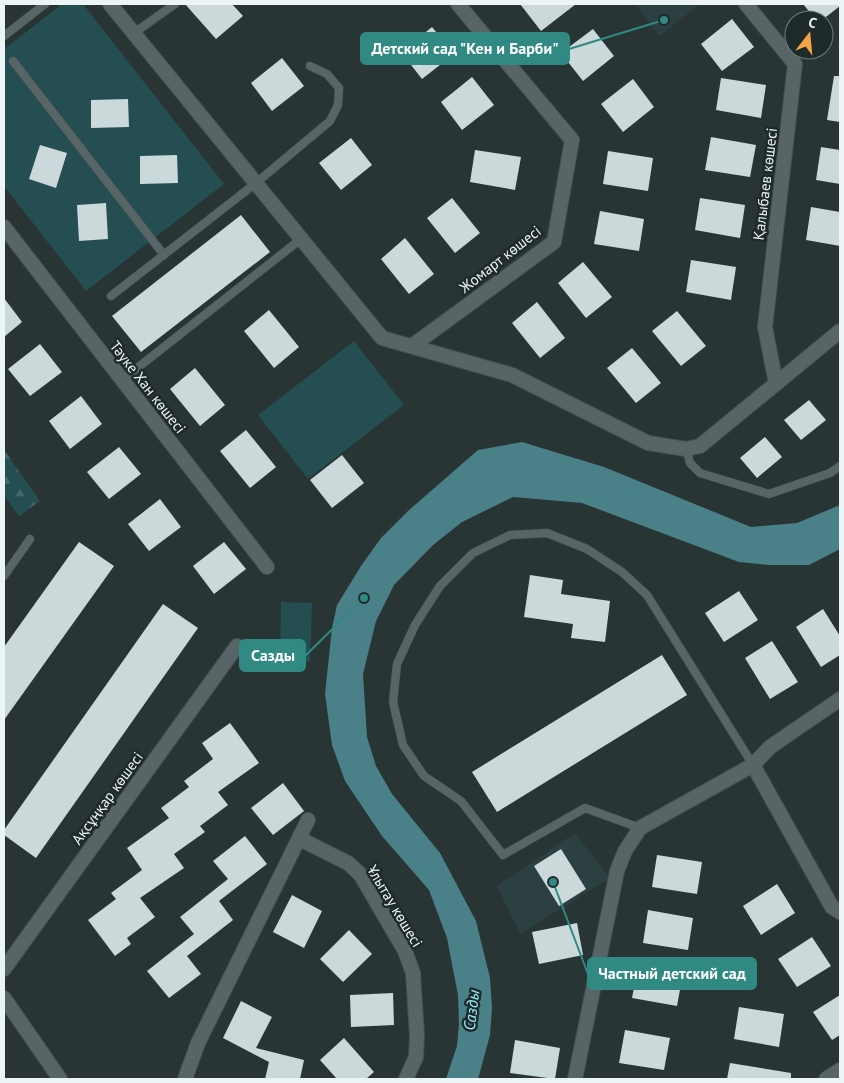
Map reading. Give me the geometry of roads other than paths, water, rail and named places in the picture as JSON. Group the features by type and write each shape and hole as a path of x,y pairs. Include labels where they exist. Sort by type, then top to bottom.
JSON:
{"street":[{"path":"110,4 382,338 512,375 648,443 693,448 776,384 840,331"},
{"name":"Жомарт көшесі","path":"412,346 554,242 572,140 458,4"},
{"name":"Қалыбаев көшесі","path":"746,4 795,64 764,327 776,384"},
{"name":"Тәуке Хан көшесі","path":"4,227 266,567"},
{"name":"Ақсұңқар көшесі","path":"4,969 237,646"},
{"path":"575,1079 617,871 625,851 640,828 753,765 770,747 840,699"},
{"path":"753,765 832,907 840,912"},
{"path":"185,1079 198,1043 308,820"},
{"name":"Ұлытау көшесі","path":"300,839 348,863 360,874 404,951 413,973 417,1036 416,1057 406,1079"},
{"path":"4,998 60,1079"},
{"path":"826,1079 840,1070"}],"lane":[{"path":"4,36 45,4"},
{"path":"134,33 175,4"},
{"path":"13,61 164,255"},
{"path":"111,296 256,183 330,121 338,105 339,88 327,74 310,66"},
{"path":"122,380 301,238"},
{"path":"693,448 690,463 700,473 769,494 830,474 840,466"},
{"path":"640,828 585,808 503,855 460,801 424,776 403,746 393,702 398,664 414,625 440,586 472,553 510,535 547,532 587,549 622,572 647,595 753,765"},
{"path":"4,576 30,539"}],"water":[{"path":"522,442 604,467 751,527 797,523 840,505 840,549 809,565 769,565 739,562 582,503 513,497 462,522 433,545 394,585 376,621 363,674 367,737 376,766 392,794 440,853 476,921 490,978 492,1008 490,1035 478,1079 446,1079 457,1046 459,1024 458,995 447,938 429,890 382,836 345,781 332,745 325,694 332,628 337,605 361,566 381,538 408,511 478,450"}],"place":[{"name":"Детский сад \"Кен и Барби\"","path":"664,20"},
{"name":"Сазды","path":"364,598"},
{"name":"Частный детский сад","path":"553,882"}]}
